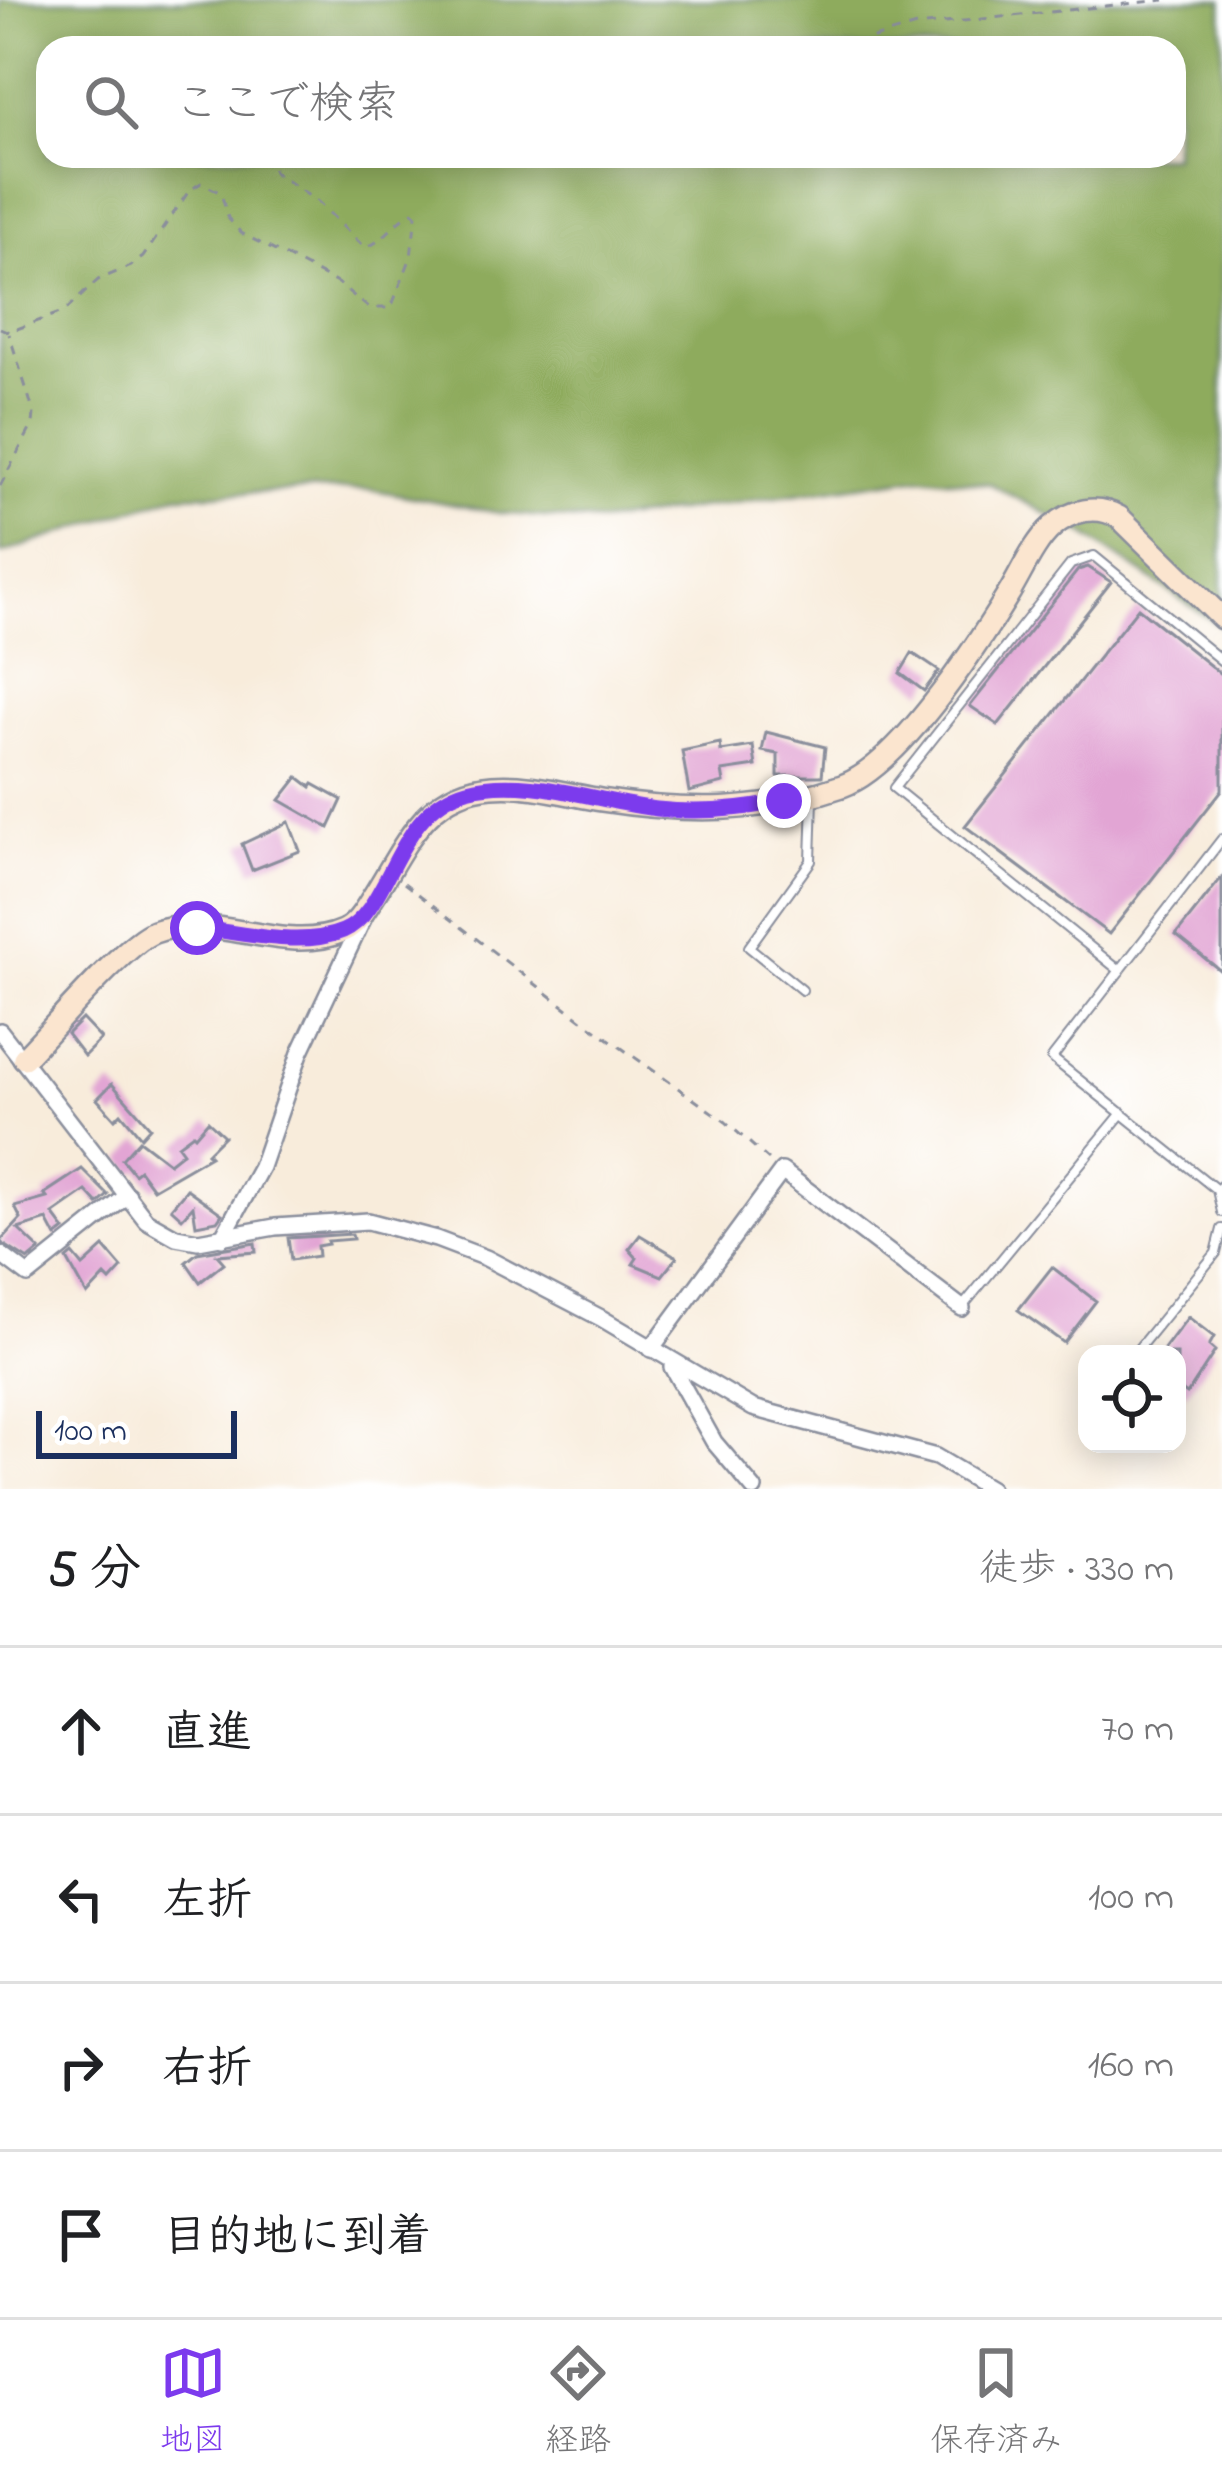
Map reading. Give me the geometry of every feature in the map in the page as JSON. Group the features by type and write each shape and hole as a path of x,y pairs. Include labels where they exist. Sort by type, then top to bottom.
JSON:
{"street":[{"path":"222,1238 261,1167 300,1054 374,896 430,810 444,799 477,788 527,788 658,809 748,809 814,794 862,776 913,726 981,638 1048,531 1077,513 1100,508 1119,517 1222,618"},
{"path":"23,1058 148,934 178,928 324,936 352,926 374,896"},
{"path":"0,1031 146,1220 176,1237 198,1241 275,1227 380,1222 486,1258 753,1408 936,1457 990,1489"},
{"path":"659,1355 782,1172 962,1308"},
{"path":"0,1254 28,1275 128,1195"},
{"path":"659,1355 679,1375 714,1442 754,1489"}],"lane":[{"path":"1120,971 893,788 1071,564 1094,556 1222,661"},
{"path":"802,990 749,946 811,862 814,794"},
{"path":"1222,839 1052,1058 1219,1188 1222,1212"},
{"path":"962,1308 1122,1113"},
{"path":"1141,1345 1216,1253 1222,1229"}],"path":[{"path":"881,36 916,26 1164,0"},
{"path":"0,328 9,332 65,311 98,280 131,266 201,183 221,193 228,218 241,233 339,284 369,308 391,308 411,257 416,215 406,215 372,246 364,247 318,202 273,168"},
{"path":"0,486 33,424 34,413 9,332"},
{"path":"388,872 599,1033 726,1122 782,1172"}],"green space":[{"path":"0,0 1222,0 1222,627 1081,532 990,484 922,476 602,522 499,513 369,489 177,495 0,554"}],"building":[{"path":"1088,567 1111,582 998,725 970,706 1078,570"},
{"path":"1138,608 1222,675 1222,790 1109,934 965,826"},
{"path":"912,653 939,671 924,691 900,673"},
{"path":"766,732 825,747 822,776 778,776 778,754 762,751"},
{"path":"720,743 721,751 753,746 756,766 722,771 724,783 689,792 682,751"},
{"path":"298,777 342,800 329,828 280,800"},
{"path":"289,822 300,851 252,870 242,844"},
{"path":"1222,877 1222,972 1176,935"},
{"path":"82,1019 101,1039 84,1056 67,1034"},
{"path":"112,1084 150,1127 141,1137 121,1113 115,1119 97,1099"},
{"path":"208,1121 224,1136 207,1153 210,1156 153,1189 139,1170 134,1174 122,1159 139,1140 169,1163 183,1152 178,1145"},
{"path":"82,1169 108,1195 98,1204 86,1191 53,1214 65,1230 56,1237 47,1220 18,1229 40,1250 28,1260 0,1242 21,1219 15,1207 47,1198 44,1194"},
{"path":"187,1189 222,1214 217,1221 196,1225 193,1206 182,1218 171,1208"},
{"path":"352,1234 353,1239 317,1246 318,1256 291,1260 288,1238"},
{"path":"640,1235 677,1257 662,1276 633,1264 637,1258 629,1249"},
{"path":"255,1243 256,1252 217,1255 224,1263 200,1282 186,1262 197,1253"},
{"path":"104,1247 122,1268 110,1281 105,1276 87,1295 67,1259 73,1254 83,1266"},
{"path":"1052,1267 1096,1301 1064,1343 1018,1310"},
{"path":"1188,1317 1214,1337 1209,1346 1215,1351 1187,1394 1186,1345 1167,1345"}],"route":[{"path":"197,928 310,938 344,931 359,918 415,827 444,799 466,790 508,786 697,811 748,809 784,801"}]}
